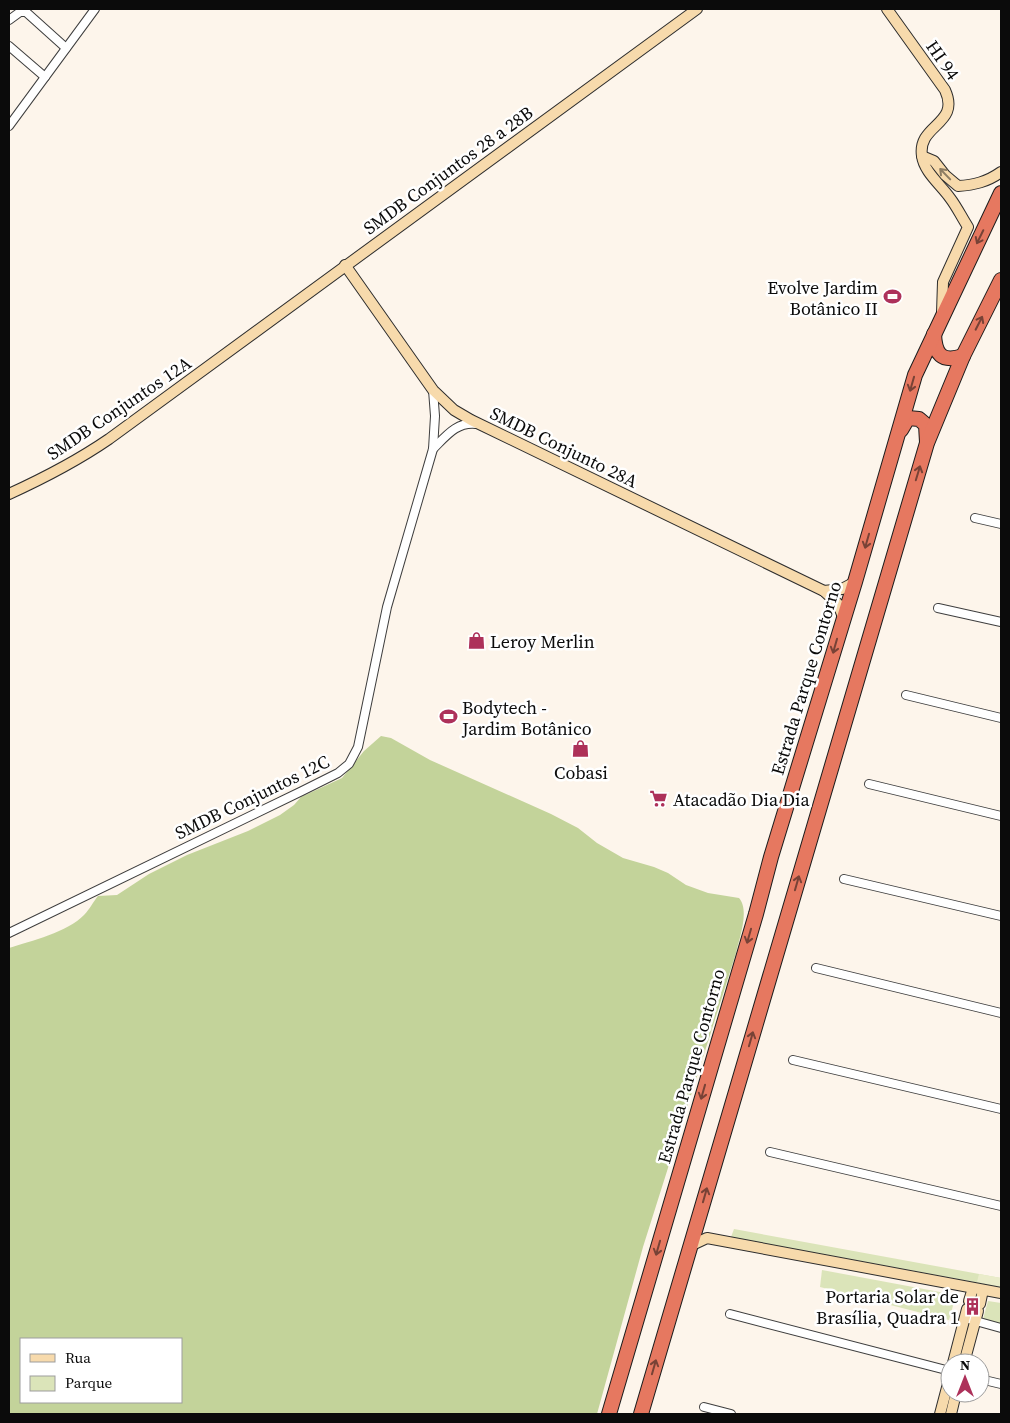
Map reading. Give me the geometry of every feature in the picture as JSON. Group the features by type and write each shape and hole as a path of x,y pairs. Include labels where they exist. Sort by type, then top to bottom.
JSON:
{"highway":[{"name":"Estrada Parque Contorno","path":"609,1414 771,857 855,582 915,375 1001,193"},
{"path":"640,1414 927,443 963,356 997,295 1001,280"},
{"path":"934,333 934,347 942,357 952,359 963,356"},
{"path":"897,436 908,418 919,419 926,425 927,443"}],"street":[{"path":"9,126 95,9"},
{"name":"SMDB Conjuntos 28 a 28B","path":"219,359 696,9"},
{"name":"HI 94","path":"887,9 949,97 950,106 947,114 940,124 925,136 922,142 922,156"},
{"path":"9,20 20,12 26,12 66,48"},
{"path":"9,46 45,77"},
{"path":"922,156 934,162 958,186 974,185 986,181 1001,172"},
{"path":"922,156 925,166 950,198 968,228 942,282 942,316"},
{"name":"SMDB Conjunto 28A","path":"345,266 432,390 454,410 824,591"},
{"name":"SMDB Conjuntos 12A","path":"9,494 47,477 87,454 219,359"},
{"name":"SMDB Conjuntos 12C","path":"9,933 302,791 338,773 349,764 358,747 387,606 433,449 435,416 432,390"},
{"path":"433,449 455,428 465,423 481,424"},
{"path":"975,518 1001,524"},
{"path":"824,591 842,590 855,582"},
{"path":"824,591 838,604 843,617"},
{"path":"938,608 1001,622"},
{"path":"906,695 1001,718"},
{"path":"870,784 1001,816"},
{"path":"844,879 1001,916"},
{"path":"816,968 1001,1012"},
{"path":"793,1060 1001,1109"},
{"path":"770,1152 1001,1206"},
{"path":"696,1226 707,1238"},
{"path":"690,1246 707,1238 1001,1293"},
{"path":"957,1353 978,1289"},
{"path":"973,1308 1001,1328"},
{"path":"966,1353 973,1308"},
{"path":"730,1314 940,1368"},
{"path":"704,1407 731,1414"}],"green space":[{"path":"381,736 391,738 430,760 551,814 578,828 597,843 623,858 654,867 668,873 686,885 708,893 739,898 742,903 744,917 736,953 643,1247 597,1414 9,1414 9,948 49,935 69,926 84,915 98,896 117,895 149,874 187,855 248,831 280,815 294,805 301,797 342,778 364,751"},
{"path":"734,1229 1001,1278 1001,1287 731,1237"},
{"path":"822,1270 956,1295 949,1320 820,1287"},
{"path":"979,1274 1001,1278 1001,1287 977,1282"},
{"path":"988,1301 1001,1303 1001,1324 983,1319"}],"place":[{"name":"Evolve Jardim Botânico II","path":"892,297"},
{"name":"Leroy Merlin","path":"476,641"},
{"name":"Bodytech - Jardim Botânico","path":"448,717"},
{"name":"Cobasi","path":"581,749"},
{"name":"Atacadão Dia Dia","path":"659,799"},
{"name":"Portaria Solar de Brasília, Quadra 1","path":"973,1306"}]}
